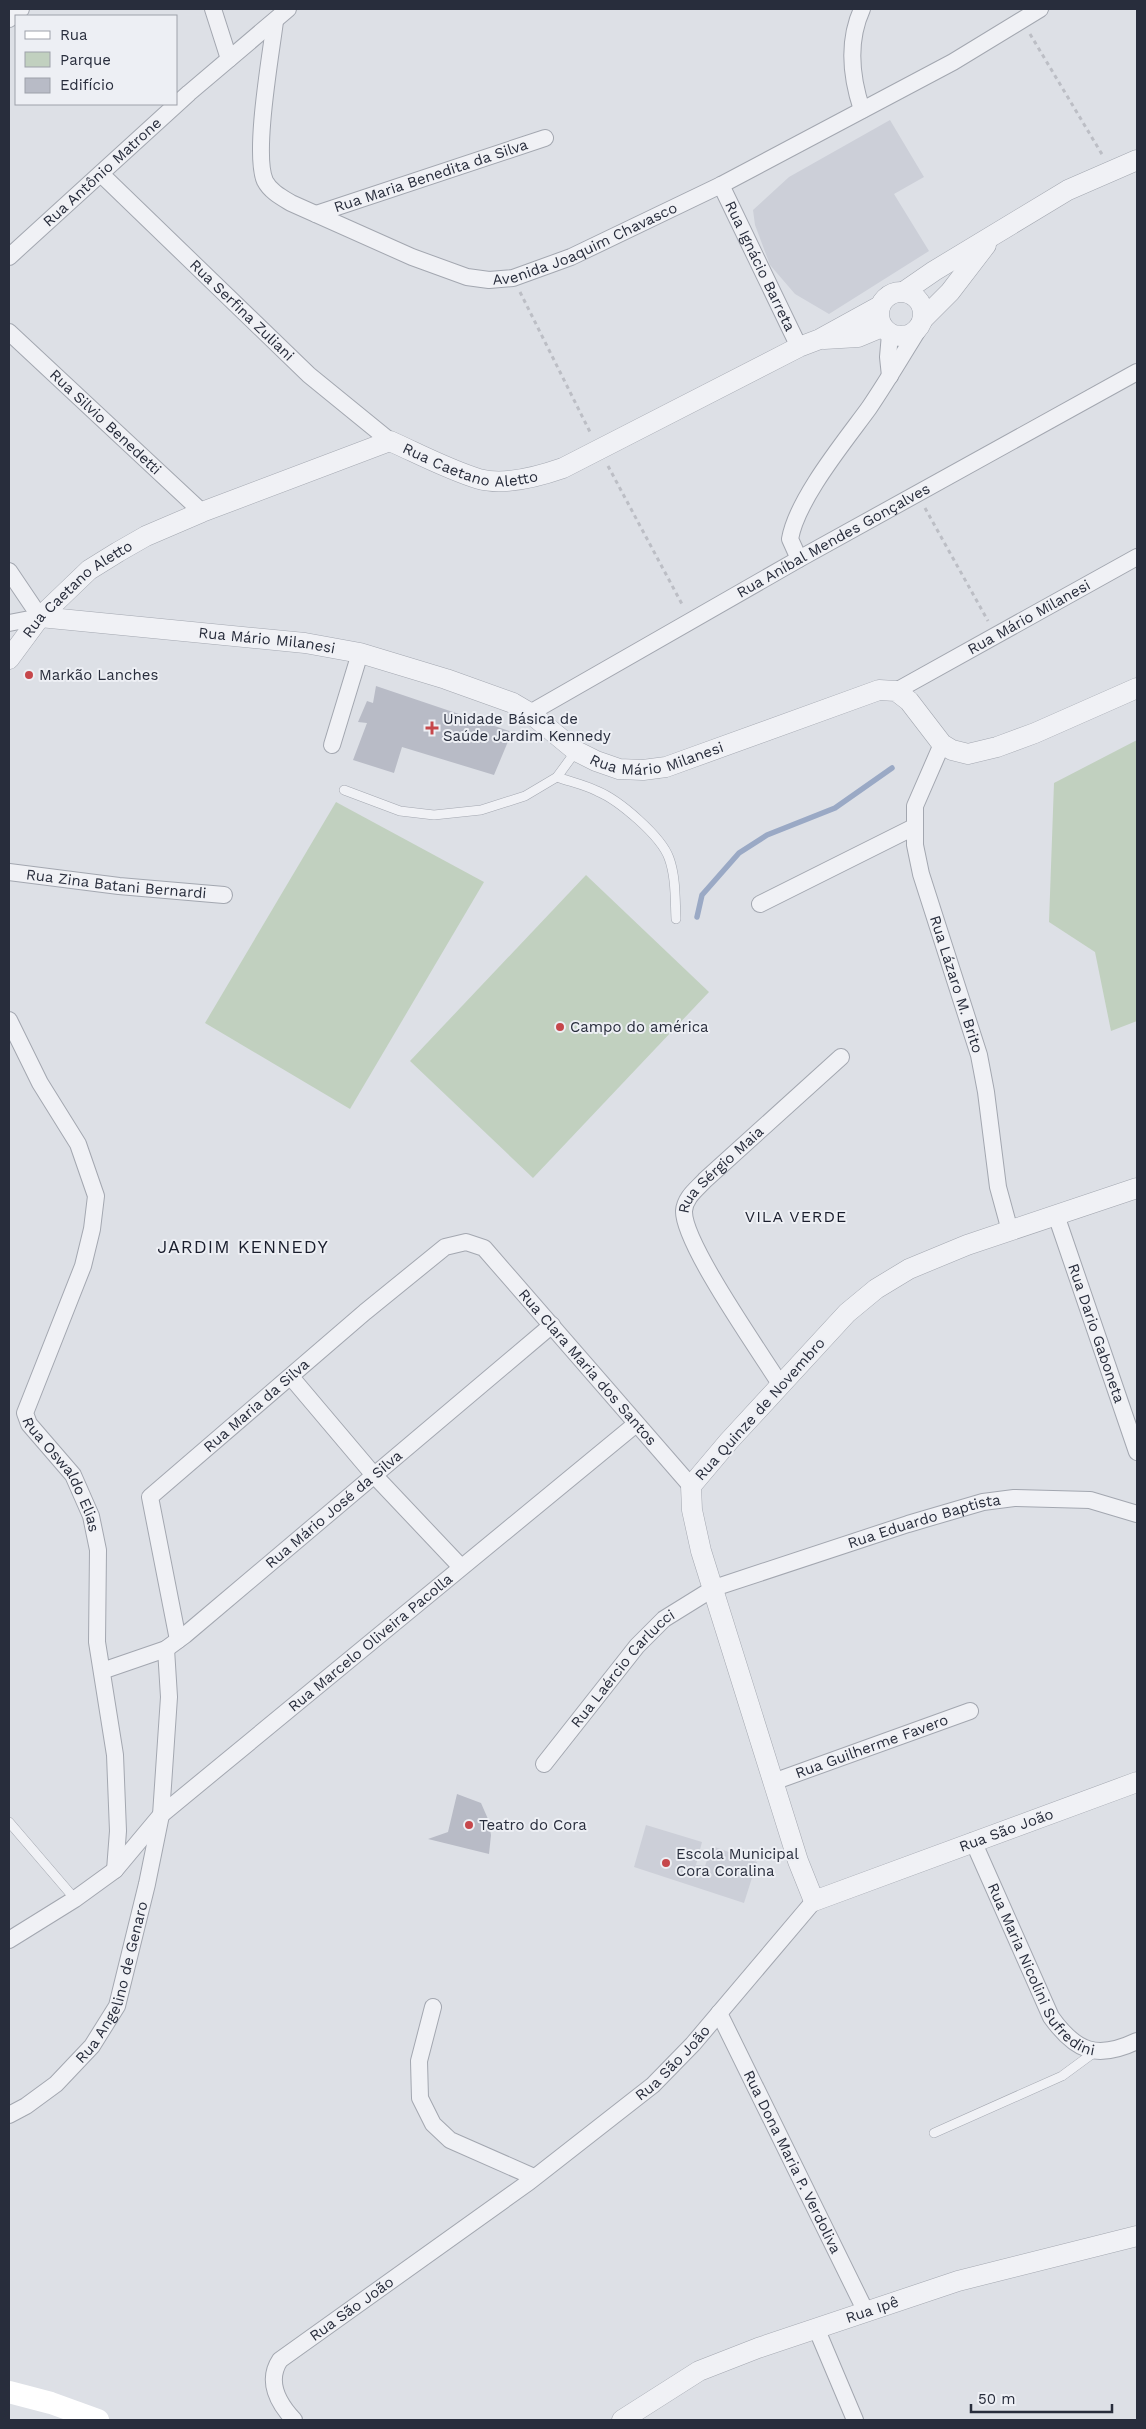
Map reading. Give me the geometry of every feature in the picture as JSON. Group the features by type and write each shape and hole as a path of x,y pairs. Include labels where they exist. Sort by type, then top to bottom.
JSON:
{"main road":[{"path":"9,2392 51,2403 90,2419"}],"street":[{"path":"9,19 21,9"},
{"path":"213,9 229,59"},
{"name":"Rua Antônio Matrone","path":"178,105 288,9"},
{"path":"862,9 852,52 852,82 862,110"},
{"name":"Avenida Joaquim Chavasco","path":"275,21 264,112 262,166 266,181 274,193 291,203 412,257 467,277 489,280 512,278 571,257 721,185 953,62 1040,9"},
{"name":"Rua Antônio Matrone","path":"10,252 178,105"},
{"name":"Rua Maria Benedita da Silva","path":"316,214 545,138"},
{"path":"890,376 886,331 878,317 880,306 886,297 895,292 905,291 934,271 1068,190 1137,160"},
{"name":"Rua Serfina Zuliani","path":"101,174 309,375 390,441"},
{"name":"Rua Ignácio Barreta","path":"721,185 799,347"},
{"path":"886,331 900,337 909,335 950,292 995,234"},
{"path":"800,559 790,539 795,521 840,446 890,376 920,325 923,307 916,297 905,291"},
{"name":"Rua Caetano Aletto","path":"9,660 40,617 89,570 146,536 202,512 390,441 481,479 510,480 536,477 563,468 799,347 820,339 880,306"},
{"name":"Rua Caetano Aletto","path":"820,339 858,337 886,331"},
{"name":"Rua Silvio Benedetti","path":"9,332 202,512"},
{"name":"Rua Aníbal Mendes Gonçalves","path":"530,713 800,559 1137,372"},
{"name":"Rua Mário Milanesi","path":"9,623 40,617 305,643 360,654 492,694 530,713 576,751 596,761 619,769 643,770 666,767 879,690 896,691 996,634 1049,608 1137,557"},
{"path":"9,571 40,617"},
{"path":"332,744 360,654"},
{"path":"896,691 909,701 942,744 952,750 968,754 997,747 1035,733 1137,688"},
{"name":"Rua Lázaro M. Brito","path":"942,744 915,806 914,827 921,874 979,1055 986,1092 998,1187 1010,1231"},
{"path":"760,904 914,827"},
{"name":"Rua Zina Batani Bernardi","path":"9,872 118,886 224,895"},
{"name":"Rua Oswaldo Elias","path":"9,1020 40,1083 78,1144 96,1196 92,1229 83,1266 24,1413 29,1424 73,1475 91,1516 98,1550 97,1642 115,1755 118,1830 114,1870"},
{"name":"Rua Sérgio Maia","path":"780,1384 695,1248 685,1223 685,1204 705,1180 840,1056"},
{"name":"Rua Quinze de Novembro","path":"814,1901 798,1861 696,1530 691,1486 780,1384 847,1313 876,1289 909,1269 967,1245 1137,1188"},
{"name":"Rua Dario Gaboneta","path":"1056,1215 1137,1452"},
{"name":"Rua Maria da Silva","path":"161,1815 172,1644 150,1497 445,1246 466,1242 484,1248"},
{"name":"Rua Clara Maria dos Santos","path":"484,1248 691,1486"},
{"name":"Rua Mário José da Silva","path":"102,1671 172,1644 552,1325"},
{"path":"290,1377 373,1474 461,1566"},
{"name":"Rua Marcelo Oliveira Pacolla","path":"9,1940 75,1898 114,1870 161,1815 461,1566 636,1424"},
{"name":"Rua Eduardo Baptista","path":"714,1588 908,1524 983,1502 1040,1497 1090,1500 1137,1514"},
{"name":"Rua Laércio Carlucci","path":"544,1764 632,1654 664,1619 714,1588"},
{"name":"Rua Guilherme Favero","path":"773,1782 970,1711"},
{"name":"Rua São João","path":"294,2420 283,2407 273,2385 276,2368 280,2360 534,2178 653,2085 693,2044 814,1901 1137,1782"},
{"name":"Rua Angelino de Genaro","path":"9,2115 26,2106 56,2084 92,2046 116,2006 147,1884 161,1815"},
{"name":"Rua Maria Nicolini Sufredini","path":"973,1842 1051,2017 1064,2036 1081,2046 1096,2051 1110,2051 1137,2041"},
{"path":"433,2007 419,2061 420,2098 433,2124 450,2140 534,2178"},
{"name":"Rua Dona Maria P. Verdoliva","path":"719,2013 866,2312"},
{"name":"Rua Ipê","path":"622,2420 699,2371 758,2348 817,2330 958,2281 1137,2236"},
{"path":"817,2330 855,2420"}],"lane":[{"path":"344,790 400,811 434,815 481,810 525,796 558,777 576,751"},
{"path":"558,777 599,791 626,811 655,837 669,858 676,919"},
{"path":"9,1822 75,1898"},
{"path":"934,2133 1062,2076 1096,2051"}],"path":[{"path":"1021,19 1112,170"},
{"path":"918,495 996,634"}],"shaded area":[{"path":"890,120 924,177 894,194 929,251 829,314 795,294 770,265 755,225 753,210 789,177"},
{"name":"Escola Municipal Cora Coralina","path":"646,1825 702,1842 696,1865 705,1866 712,1846 757,1862 744,1903 634,1867"}],"green space":[{"path":"1137,740 1137,1021 1111,1031 1095,952 1049,922 1054,783"},
{"path":"336,802 484,882 350,1109 205,1023"},
{"name":"Campo do américa","path":"586,875 709,992 533,1178 410,1061"}],"building":[{"name":"Unidade Básica de Saúde Jardim Kennedy","path":"376,686 512,732 494,775 402,747 394,773 353,760 367,723 358,722 367,701 373,703"},
{"name":"Teatro do Cora","path":"457,1794 481,1803 488,1819 491,1835 489,1854 428,1839 448,1832"}],"waterway":[{"path":"697,917 702,895 739,853 767,835 835,808 892,768"}],"place":[{"name":"Markão Lanches","path":"29,675"},
{"name":"Unidade Básica de Saúde Jardim Kennedy","path":"432,728"},
{"name":"Campo do américa","path":"560,1027"},
{"name":"Teatro do Cora","path":"469,1825"},
{"name":"Escola Municipal Cora Coralina","path":"666,1863"}],"district":[{"name":"VILA VERDE","path":"796,1216"},
{"name":"JARDIM KENNEDY","path":"243,1247"}]}
